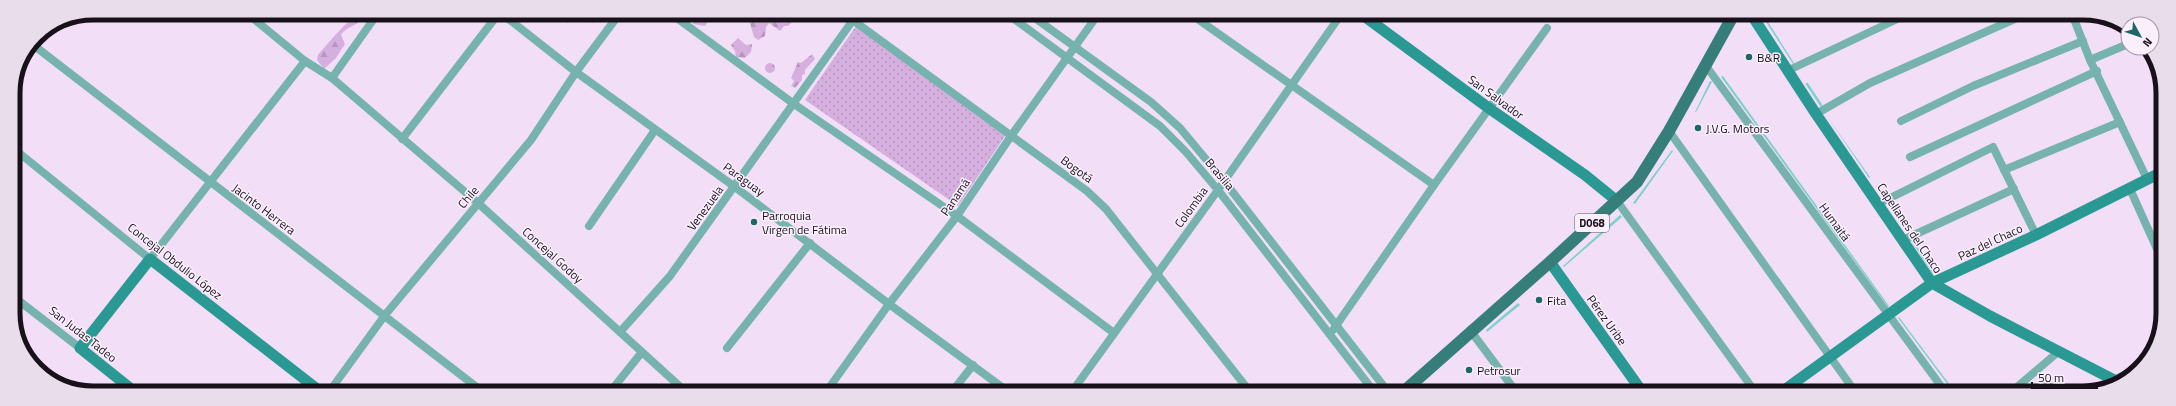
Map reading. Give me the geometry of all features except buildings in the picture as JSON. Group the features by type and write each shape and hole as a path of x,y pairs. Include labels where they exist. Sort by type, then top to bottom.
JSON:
{"main road":[{"name":"D068","path":"1410,386 1470,330 1550,262 1636,182 1669,131 1731,20"}],"street":[{"name":"Concejal Godoy","path":"256,20 305,61 332,78 478,203 679,386"},
{"path":"332,78 373,20"},
{"path":"402,139 495,20"},
{"name":"Paraguay","path":"509,20 576,72 735,187 889,304 1002,386"},
{"name":"Chile","path":"332,386 384,315 531,140 576,72 615,20"},
{"path":"680,20 794,104 957,216 1114,332"},
{"name":"Brasilia","path":"1016,20 1160,126 1186,152 1218,190 1369,386"},
{"name":"Brasilia","path":"1038,20 1151,102 1180,128 1224,181 1383,386"},
{"name":"Panamá","path":"830,386 889,304 957,216 1010,136 1094,20"},
{"path":"1199,20 1434,185"},
{"name":"Colombia","path":"1076,386 1218,190 1337,20"},
{"name":"San Salvador","path":"1368,20 1490,109 1585,175 1617,201"},
{"name":"Capellanes del Chaco","path":"1755,20 1789,70 1816,114 1932,283 2058,352 2112,379"},
{"path":"1789,70 1895,20"},
{"path":"1816,114 1870,83 2012,20"},
{"path":"2074,20 2090,60 2097,71 2147,179"},
{"name":"Venezuela","path":"620,332 670,276 853,21"},
{"name":"Bogotá","path":"853,21 1087,191 1106,209 1245,386"},
{"path":"1329,335 1434,185 1547,28"},
{"path":"1901,121 1974,86 2083,42"},
{"name":"Jacinto Herrera","path":"36,47 210,183 475,386"},
{"path":"2090,60 2120,47"},
{"path":"80,348 305,61"},
{"name":"Humaitá","path":"1706,66 1941,386"},
{"path":"1910,157 2097,71"},
{"path":"2004,170 2120,122"},
{"path":"589,226 655,130"},
{"path":"1669,131 1851,386"},
{"path":"1878,204 1993,147 2036,235"},
{"name":"Concejal Obdulio López","path":"20,154 150,259 313,386"},
{"name":"Paz del Chaco","path":"1790,386 1932,283 2036,235 2156,175"},
{"path":"1903,240 2014,189"},
{"path":"2130,189 2156,247"},
{"path":"1617,201 1751,386"},
{"path":"727,348 810,243"},
{"path":"1264,250 1273,244"},
{"name":"Pérez Uribe","path":"1550,262 1638,386"},
{"name":"San Judas Tadeo","path":"20,302 128,386"},
{"path":"1470,330 1512,386"},
{"path":"615,386 642,352"},
{"path":"2018,386 2058,352"},
{"path":"956,386 973,365"}],"green space":[{"path":"360,20 345,30 341,35 345,44 336,58 324,69 317,60 318,55 350,21"},
{"path":"564,20 573,20 567,23"},
{"path":"588,20 598,20 592,23"},
{"path":"694,20 707,20 705,26 693,24"},
{"path":"749,20 794,20 788,26 784,26 780,31 769,23 766,27 765,36 758,40 754,37"},
{"path":"856,26 1007,133 958,206 805,100"},
{"path":"738,38 746,45 752,44 751,52 745,58 736,57 735,51 731,45"},
{"path":"812,54 815,59 805,70 805,74 802,75 802,80 795,88 791,86 794,81 791,78 798,62 801,63"},
{"path":"768,63 772,63 774,64 774,72 768,73 765,70 765,66"}],"shaded area":[{"path":"1765,20 1767,20 1794,63 1793,64"},
{"path":"1723,76 1889,306 1888,307 1721,77"},
{"path":"1710,81 1712,82 1695,112"},
{"path":"1826,115 1870,177 1869,178"},
{"path":"1672,150 1673,151 1635,204 1633,203"},
{"path":"1620,215 1622,217 1564,267 1563,266"},
{"path":"1913,240 1934,273 1933,274 1911,241"},
{"path":"1518,303 1520,305 1487,332 1486,330"},
{"path":"1899,317 1951,386 1949,386 1898,318"}],"waterway":[{"path":"1807,84 1821,105"}],"place":[{"name":"B&R","path":"1749,57"},
{"name":"J.V.G. Motors","path":"1698,128"},
{"name":"Parroquia Virgen de Fátima","path":"754,222"},
{"name":"Fita","path":"1539,300"},
{"name":"Petrosur","path":"1469,370"}]}
